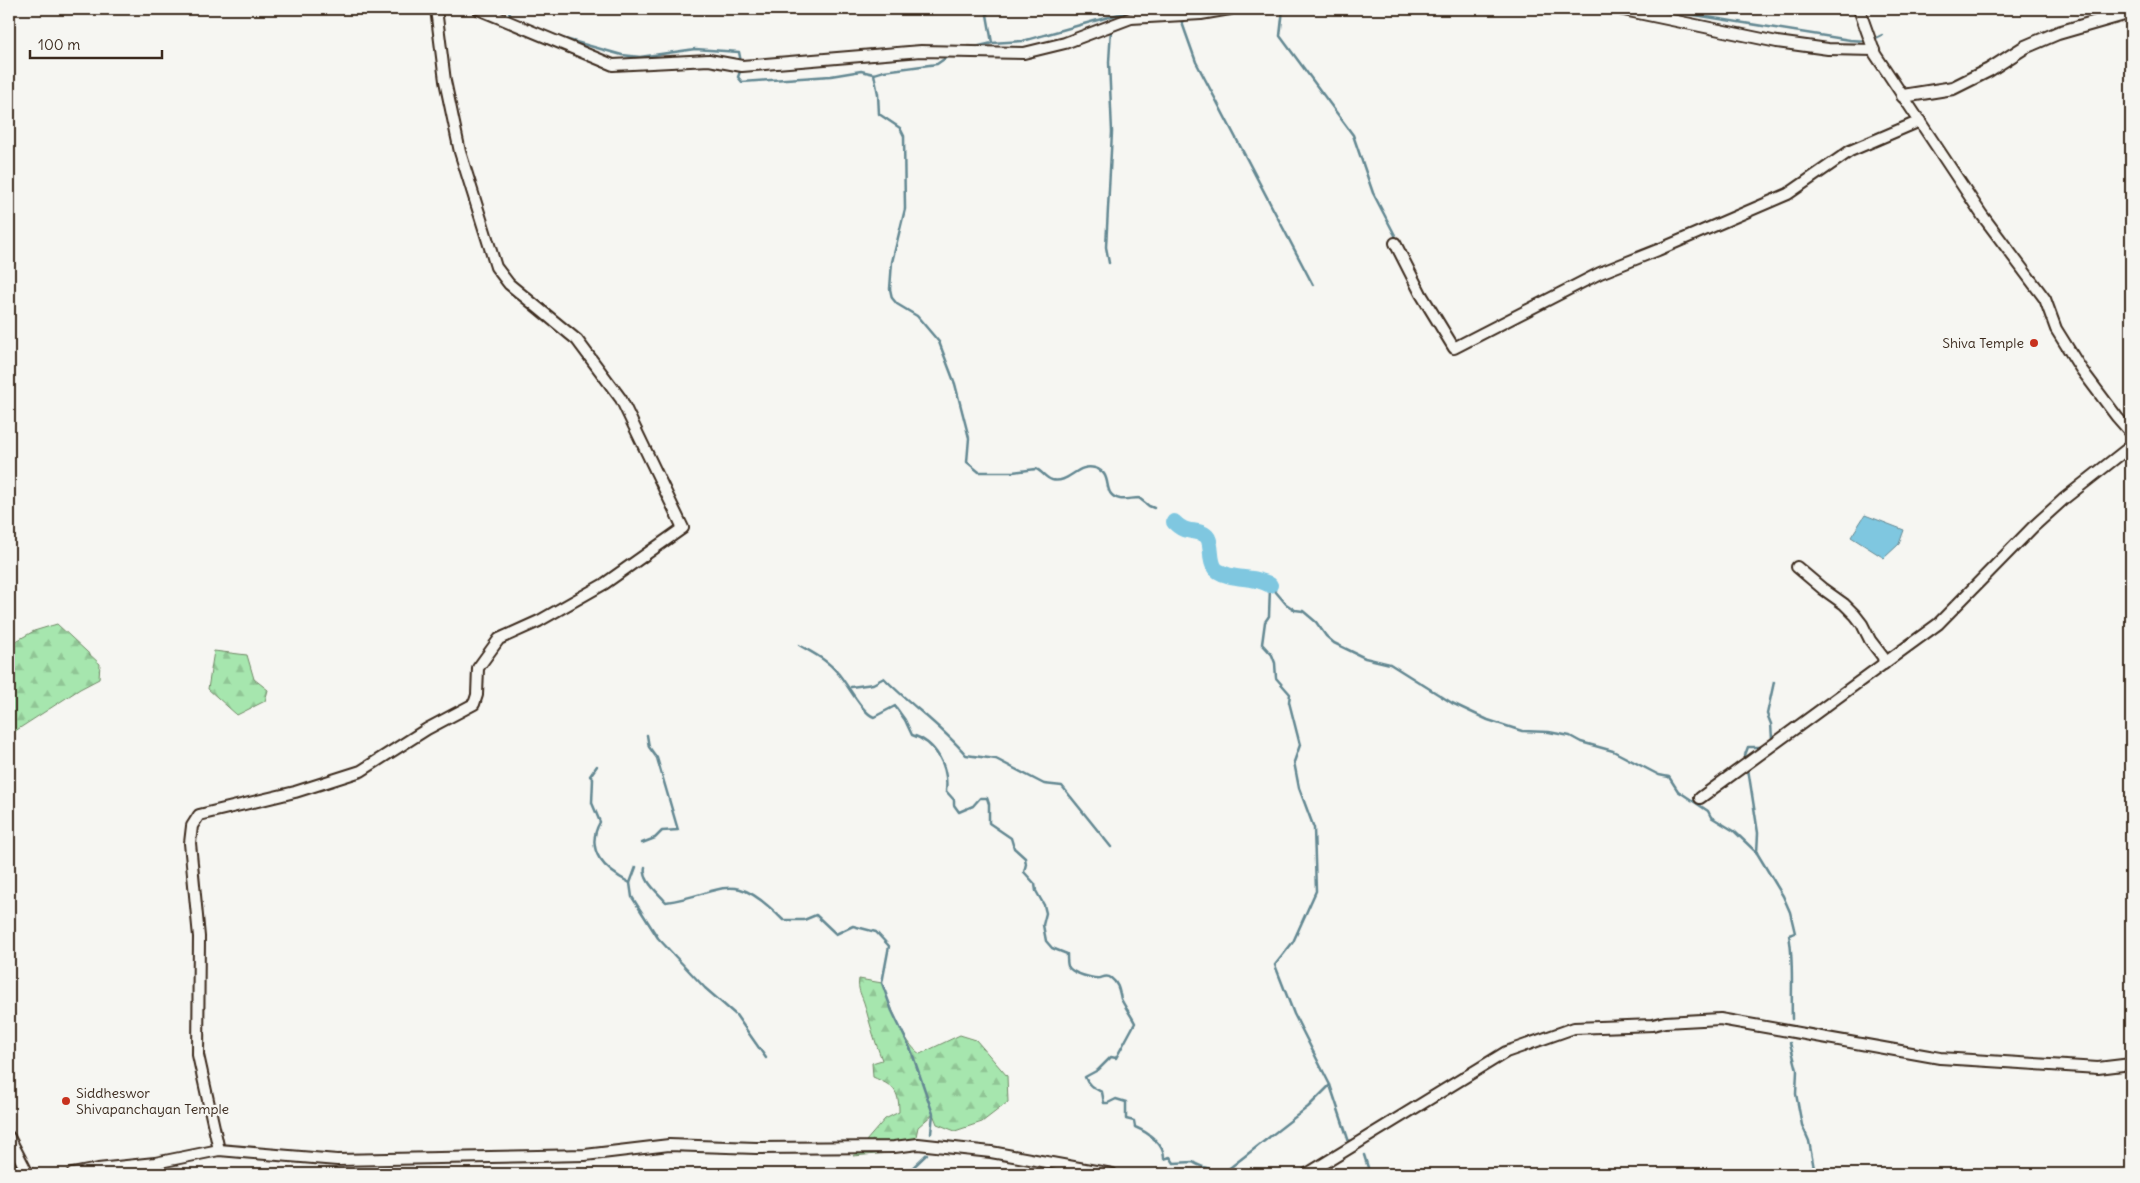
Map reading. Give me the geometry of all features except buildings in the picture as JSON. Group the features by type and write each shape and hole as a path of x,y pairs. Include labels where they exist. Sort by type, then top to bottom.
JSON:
{"street":[{"path":"219,1150 198,1055 199,937 190,843 192,826 199,815 295,792 361,771 427,729 474,704 477,695 478,668 499,639 539,620 604,584 683,528 621,398 577,340 509,284 496,267 460,152 445,81 436,9"},
{"path":"478,9 613,65 709,60 742,66 922,51 1024,53 1065,43 1130,18 1201,14 1230,9"},
{"path":"1619,9 1777,42 1828,49 1874,50"},
{"path":"1859,9 1874,50 1903,96 1982,215 2045,299 2056,329 2081,369 2116,418 2131,433"},
{"path":"1903,96 1953,88 1989,70 2025,48 2058,33 2131,12"},
{"path":"1395,244 1421,294 1454,348 1600,273 1788,194 1850,151 1920,122"},
{"path":"1700,798 1938,624 2032,527 2065,498 2131,446"},
{"path":"1797,567 1844,604 1854,615 1883,657 1884,664"},
{"path":"1307,1174 1506,1052 1574,1028 1653,1025 1665,1022 1720,1019 1940,1058 2098,1068 2131,1064"},
{"path":"9,1137 28,1174"},
{"path":"72,1174 154,1163 219,1150 337,1160 585,1155 670,1145 765,1148 894,1147 918,1144 991,1152 1112,1174"}],"green space":[{"path":"57,624 100,664 99,679 80,689 9,735 9,645 34,631"},
{"path":"214,651 247,655 254,679 268,690 265,701 237,715 208,689"},
{"path":"859,979 882,983 903,1032 914,1049 920,1054 960,1035 976,1040 1007,1076 1008,1102 982,1122 955,1131 937,1124 933,1114 918,1127 913,1151 853,1156 885,1119 899,1112 898,1098 894,1089 873,1077 872,1063 882,1060 859,989"}],"water":[{"path":"1865,515 1904,530 1899,544 1884,558 1851,537"}],"waterway":[{"path":"511,9 509,13 512,18"},
{"path":"971,48 992,43 986,9"},
{"path":"992,43 1023,41 1137,9"},
{"path":"1283,9 1280,36 1353,135 1373,193 1398,241"},
{"path":"1658,9 1850,40 1867,41"},
{"path":"1180,17 1196,62 1313,285"},
{"path":"1109,263 1106,247 1112,132 1109,62 1111,29"},
{"path":"1872,40 1882,35"},
{"path":"558,37 622,55 640,57 695,49 739,52 741,62"},
{"path":"874,74 937,64 950,55"},
{"path":"741,69 738,77 742,82 831,76 861,71 874,74 879,114 900,128 904,136 905,209 892,262 890,289 892,298 897,304 917,316 939,342 955,384 969,438 967,462 979,472 1013,472 1036,469 1052,480 1063,479 1083,468 1095,468 1105,475 1110,493 1114,497 1120,499 1139,498 1154,508"},
{"path":"1174,522 1183,529 1201,533 1208,538 1213,565 1218,571 1230,576 1257,580 1270,585"},
{"path":"1270,585 1286,604 1295,610 1303,611 1316,622 1326,636 1334,643 1365,658 1390,664 1452,703 1488,720 1522,731 1549,732 1570,736 1581,742 1613,751 1659,775 1669,777 1678,791 1708,811 1711,817 1734,831 1757,853 1783,896 1790,912 1795,933 1789,935 1792,966 1792,1019"},
{"path":"1222,1174 1308,1107 1330,1085 1294,1014 1275,965 1293,942 1316,891 1314,828 1299,788 1294,762 1300,745 1289,702 1290,694 1276,678 1275,663 1272,655 1262,644 1265,622 1269,616 1270,587"},
{"path":"799,645 829,664 869,714 874,717 895,706 905,720 912,735 928,743 939,757 945,773 946,791 954,800 954,805 959,812 973,806 980,798 987,798 989,804 989,823 1011,838 1014,848 1025,858 1024,872 1035,884 1036,891 1044,905 1046,913 1043,925 1046,941 1052,948 1067,954 1068,966 1073,971 1092,978 1106,976 1114,980 1121,999 1135,1023 1116,1058 1111,1057 1098,1070 1085,1077 1088,1083 1102,1092 1104,1103 1116,1099 1126,1102 1126,1119 1134,1121 1135,1127 1154,1139 1162,1148 1164,1159 1170,1157 1174,1163 1193,1162 1218,1174"},
{"path":"851,687 873,684 884,678 957,744 966,755 996,759 1044,784 1062,786 1111,847"},
{"path":"1771,741 1771,724 1767,714 1774,682"},
{"path":"642,843 655,838 662,831 678,830 657,758 649,747 647,735"},
{"path":"1746,761 1745,755 1748,747 1762,747"},
{"path":"597,766 590,776 593,779 592,803 600,822 594,842 596,851 605,866 630,883"},
{"path":"1748,769 1758,833 1757,853"},
{"path":"636,867 630,883 632,897 658,938 705,988 736,1015 766,1058"},
{"path":"645,867 648,882 666,902 727,888 739,889 766,904 783,920 804,920 816,915 836,934 853,926 876,932 889,946 882,983 892,1011 911,1050 933,1114 931,1133"},
{"path":"1790,1043 1797,1070 1796,1094 1802,1125 1809,1141 1815,1174"},
{"path":"1330,1085 1350,1145"},
{"path":"10,1150 20,1174"},
{"path":"906,1174 927,1154"},
{"path":"1364,1155 1370,1174"}],"place":[{"name":"Shiva Temple","path":"2034,343"},
{"name":"Siddheswor Shivapanchayan Temple","path":"66,1101"}]}
